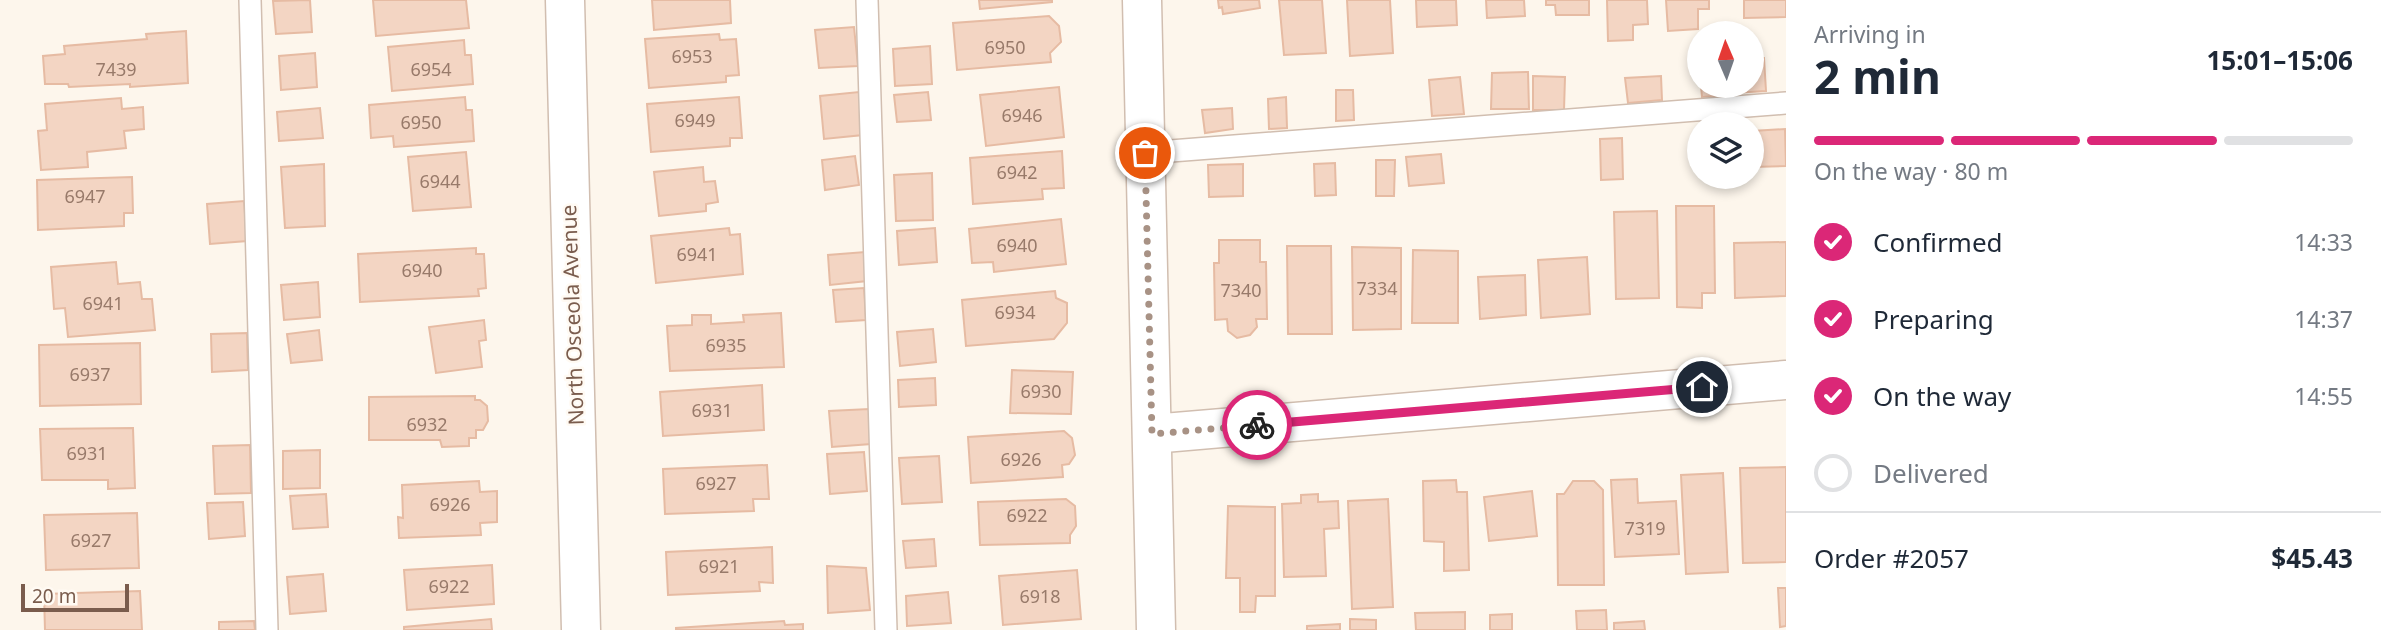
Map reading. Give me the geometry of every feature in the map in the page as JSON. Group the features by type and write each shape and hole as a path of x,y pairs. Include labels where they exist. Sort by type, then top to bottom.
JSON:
{"street":[{"name":"North Osceola Avenue","path":"565,0 581,630"},
{"path":"1142,0 1156,630"},
{"path":"1152,434 1786,380"}],"lane":[{"path":"250,0 267,630"},
{"path":"867,0 886,630"},
{"path":"1145,153 1786,103"}],"building":[{"path":"310,0 312,32 276,34 273,1"},
{"path":"373,0 466,0 469,28 376,36"},
{"path":"652,0 730,0 731,23 654,30"},
{"path":"979,0 1052,0 1052,2 980,9"},
{"path":"1218,0 1259,0 1260,8 1223,14"},
{"path":"1279,0 1322,0 1326,53 1284,55"},
{"path":"1347,0 1390,0 1393,53 1350,56"},
{"path":"1416,0 1456,0 1457,25 1417,27"},
{"path":"1486,0 1524,0 1525,16 1487,18"},
{"path":"1546,0 1589,0 1589,15 1556,15 1555,5 1546,5"},
{"path":"1607,0 1647,0 1648,24 1633,25 1633,40 1608,41"},
{"path":"1666,0 1709,0 1709,9 1698,9 1698,21 1687,21 1687,30 1668,31"},
{"path":"1744,0 1786,0 1786,17 1744,18"},
{"path":"1049,16 1059,26 1061,42 1050,53 1051,62 957,70 953,23"},
{"path":"854,27 858,66 819,68 815,30"},
{"path":"186,31 188,83 130,87 130,84 69,87 68,84 45,84 43,56 65,54 64,46 147,39 146,34"},
{"path":"719,34 720,40 736,39 739,75 726,76 726,82 649,88 645,39"},
{"path":"464,40 465,55 471,55 473,84 392,91 388,47"},
{"path":"930,46 932,84 895,86 893,49"},
{"path":"315,53 317,87 281,90 279,56"},
{"path":"1764,58 1766,91 1764,91"},
{"path":"1528,72 1529,109 1491,109 1492,73"},
{"path":"1533,76 1565,77 1564,110 1533,110"},
{"path":"1661,76 1662,100 1628,103 1625,78"},
{"path":"1460,77 1464,114 1432,116 1429,80"},
{"path":"1059,87 1064,137 986,146 980,95"},
{"path":"1336,90 1353,90 1354,120 1336,121"},
{"path":"859,92 863,135 824,139 820,96"},
{"path":"928,92 931,120 897,122 894,95"},
{"path":"465,97 466,110 472,110 474,141 394,147 393,136 371,138 369,105"},
{"path":"739,97 742,138 730,138 730,146 651,152 647,104"},
{"path":"1286,97 1287,128 1269,129 1268,99"},
{"path":"121,98 122,109 143,107 144,129 124,131 126,148 87,152 88,167 41,170 38,131 47,130 45,104"},
{"path":"320,108 323,138 279,141 277,112"},
{"path":"1232,108 1233,129 1205,133 1202,110"},
{"path":"1785,129 1786,166 1764,167 1764,130"},
{"path":"1622,138 1623,179 1601,180 1600,139"},
{"path":"1062,151 1064,188 1042,189 1043,199 973,204 970,158"},
{"path":"466,152 471,207 413,211 408,157"},
{"path":"1441,154 1444,183 1409,186 1406,157"},
{"path":"855,156 859,185 825,190 822,160"},
{"path":"1376,160 1395,160 1394,196 1376,196"},
{"path":"1335,163 1336,195 1315,196 1314,164"},
{"path":"324,164 325,226 285,228 281,167"},
{"path":"1243,164 1243,196 1209,197 1208,165"},
{"path":"703,167 704,182 715,181 718,202 706,204 706,211 659,216 654,172"},
{"path":"932,173 933,220 896,221 894,175"},
{"path":"132,177 133,213 124,213 124,226 38,230 37,180"},
{"path":"244,201 247,241 210,244 207,204"},
{"path":"1676,206 1714,206 1715,293 1702,293 1702,308 1677,307"},
{"path":"1657,211 1659,298 1616,299 1614,212"},
{"path":"1061,219 1066,264 994,272 993,262 972,263 969,229"},
{"path":"729,228 730,235 740,234 743,274 656,283 651,236"},
{"path":"935,228 937,262 899,265 897,231"},
{"path":"1219,240 1260,240 1260,262 1266,262 1267,319 1256,319 1257,327 1250,335 1237,338 1228,331 1227,319 1215,320 1214,263 1219,263"},
{"path":"1786,242 1786,296 1735,298 1734,243"},
{"path":"1287,246 1331,246 1332,334 1288,334"},
{"path":"1352,247 1401,248 1401,329 1353,330"},
{"path":"476,248 476,254 484,254 486,288 478,289 479,296 360,302 358,254"},
{"path":"1413,250 1458,251 1458,323 1412,323"},
{"path":"865,252 867,281 830,285 828,255"},
{"path":"1587,257 1590,314 1541,318 1538,260"},
{"path":"116,262 118,284 140,282 142,299 152,299 155,330 68,337 65,308 54,309 51,267"},
{"path":"1525,275 1526,315 1480,319 1478,277"},
{"path":"318,282 320,317 284,320 281,285"},
{"path":"864,288 866,320 836,322 833,290"},
{"path":"1055,291 1056,298 1067,303 1067,323 1054,339 966,346 962,300"},
{"path":"781,313 784,367 670,371 667,326 692,325 692,315 711,315 711,324 744,322 743,315"},
{"path":"484,320 486,340 479,341 482,367 436,373 429,327"},
{"path":"933,329 936,362 900,366 897,332"},
{"path":"319,330 322,360 291,363 287,334"},
{"path":"247,333 248,370 212,372 211,334"},
{"path":"140,343 141,404 40,406 39,345"},
{"path":"1012,370 1073,372 1071,414 1010,413"},
{"path":"935,378 936,405 899,407 898,380"},
{"path":"762,385 764,430 663,436 660,392"},
{"path":"475,396 475,400 480,400 487,406 488,421 483,430 476,430 476,438 469,438 469,446 442,447 440,440 369,440 369,397"},
{"path":"869,409 871,444 832,447 829,411"},
{"path":"133,428 135,488 108,489 108,480 42,480 40,429"},
{"path":"1064,431 1072,438 1075,455 1069,464 1062,465 1063,477 971,483 968,437"},
{"path":"250,445 251,493 215,494 213,446"},
{"path":"320,450 320,488 283,489 283,451"},
{"path":"864,452 867,491 830,494 827,454"},
{"path":"939,456 942,502 902,504 899,458"},
{"path":"767,465 769,499 753,499 754,511 665,514 663,469"},
{"path":"1786,467 1786,562 1743,563 1740,468"},
{"path":"1723,473 1728,572 1686,574 1681,475"},
{"path":"1637,479 1638,503 1676,501 1679,554 1615,557 1611,480"},
{"path":"1456,480 1457,492 1467,492 1469,570 1444,571 1444,542 1424,541 1423,481"},
{"path":"479,481 480,492 497,491 497,522 480,523 481,535 399,538 398,517 403,518 402,485"},
{"path":"1573,481 1594,481 1603,490 1604,585 1558,585 1557,494 1564,494"},
{"path":"1532,491 1537,536 1489,541 1484,497"},
{"path":"326,494 328,527 293,529 290,496"},
{"path":"1318,494 1318,502 1338,501 1339,528 1324,529 1326,576 1284,577 1282,504 1301,503 1301,495"},
{"path":"1066,499 1075,506 1076,526 1070,535 1070,543 980,545 978,502"},
{"path":"1388,499 1393,607 1352,609 1348,501"},
{"path":"243,502 245,536 209,539 207,503"},
{"path":"1228,506 1275,507 1275,596 1256,596 1255,612 1240,612 1240,578 1226,578"},
{"path":"137,513 139,568 46,570 44,515"},
{"path":"934,539 936,566 906,568 903,541"},
{"path":"772,547 773,583 759,582 760,591 668,595 666,552"},
{"path":"492,565 494,604 407,610 404,570"},
{"path":"827,566 866,568 870,610 828,613"},
{"path":"1077,570 1081,619 1003,625 999,576"},
{"path":"323,574 326,611 290,614 287,577"},
{"path":"1778,588 1786,588 1786,626 1780,627"},
{"path":"140,591 142,630 45,630 44,594"},
{"path":"948,592 951,623 907,626 906,596"},
{"path":"1606,610 1607,630 1577,630 1576,611"},
{"path":"1465,612 1465,630 1416,630 1415,613"},
{"path":"1512,614 1512,630 1490,630 1490,615"},
{"path":"491,619 492,630 404,630 404,627"},
{"path":"1350,619 1376,620 1376,630 1350,630"},
{"path":"254,621 255,630 219,630 219,622"},
{"path":"784,621 785,625 803,624 803,630 676,630 676,628"},
{"path":"1644,621 1645,630 1614,630 1614,623"},
{"path":"1340,624 1340,630 1307,630 1307,626"}],"way so far":[{"path":"1145,153 1152,434 1257,425"}],"route":[{"path":"1257,425 1702,387"}]}
